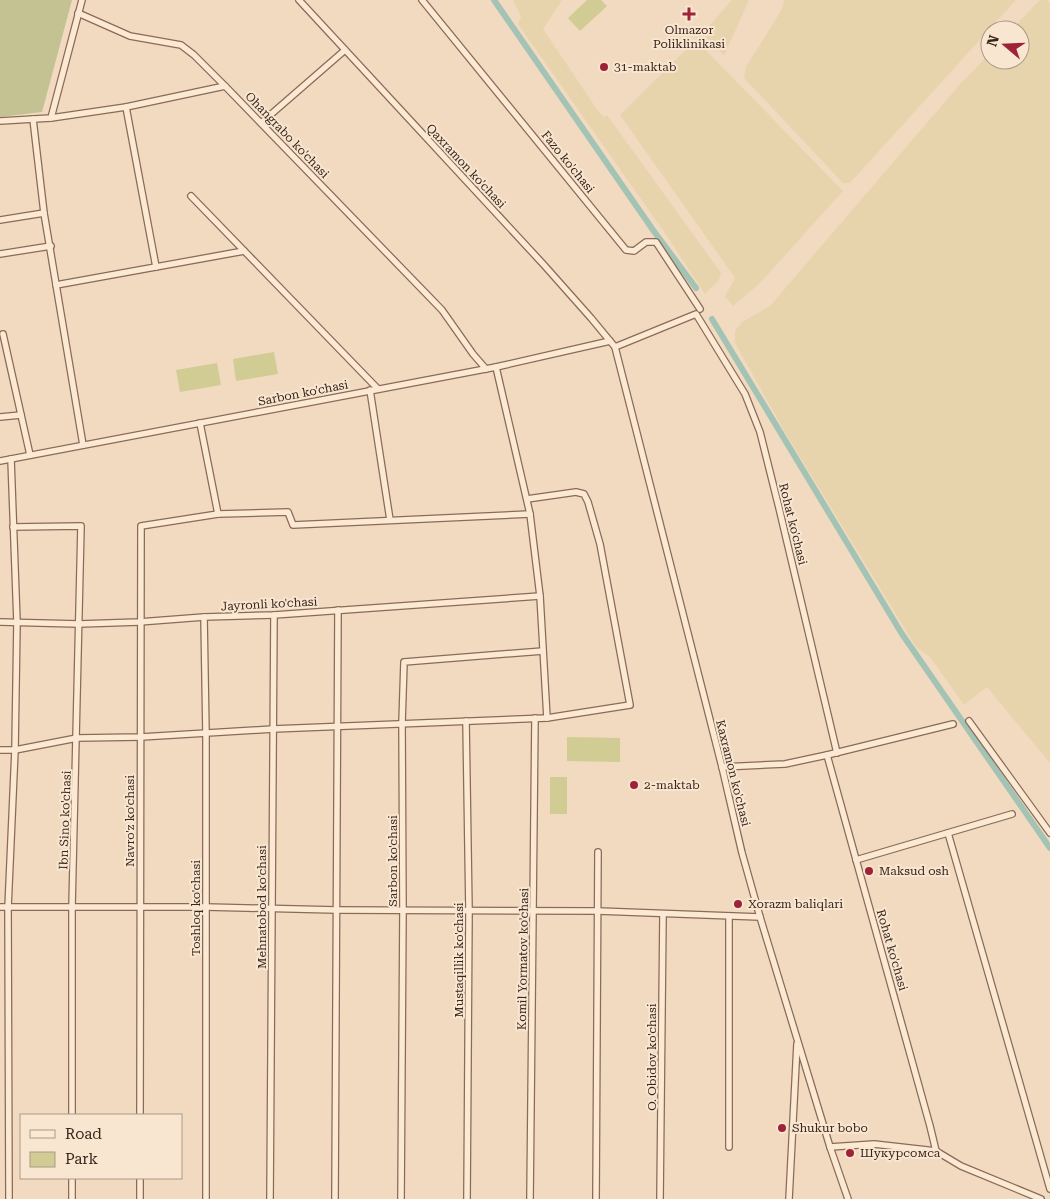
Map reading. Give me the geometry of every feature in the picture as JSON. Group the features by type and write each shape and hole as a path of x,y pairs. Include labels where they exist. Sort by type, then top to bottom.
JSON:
{"street":[{"path":"51,118 82,0"},
{"name":"Qaxramon ko'chasi","path":"299,0 556,278 615,347"},
{"name":"Fazo ko'chasi","path":"422,0 626,250 634,251 646,242 656,242 698,311"},
{"name":"Ohangrabo ko'chasi","path":"78,14 130,36 181,45 194,55 442,310 486,369"},
{"path":"261,122 346,50"},
{"path":"0,121 51,118 126,107 225,86"},
{"path":"126,107 156,267"},
{"path":"33,119 44,213 83,445"},
{"path":"191,196 378,389"},
{"path":"0,220 44,213"},
{"path":"0,254 51,246"},
{"path":"56,285 244,251"},
{"path":"615,347 698,311"},
{"name":"Rohat ko'chasi","path":"698,311 745,394 760,432 780,508 837,753"},
{"path":"3,334 30,455"},
{"name":"Sarbon ko'chasi","path":"0,461 486,369 610,341"},
{"name":"Kaxramon ko'chasi","path":"615,347 722,767 742,854 830,1147 848,1199"},
{"path":"496,367 530,514 540,596 547,718"},
{"path":"370,390 390,520"},
{"path":"0,417 21,415"},
{"path":"200,423 218,514 288,512 293,524 530,514"},
{"path":"9,1199 8,908 17,622 11,459"},
{"path":"0,750 14,750 77,738 141,738 273,729 547,718 630,705 600,544 584,494 576,492 527,499"},
{"name":"Navro'z ko'chasi","path":"140,1114 141,526 218,514"},
{"name":"Ibn Sino ko'chasi","path":"13,527 81,526 72,907 72,1114"},
{"name":"Jayronli ko'chasi","path":"0,622 79,624 140,622 204,617 274,615 540,596"},
{"path":"335,1199 338,610"},
{"name":"Mehnatobod ko'chasi","path":"270,1199 274,615"},
{"name":"Toshloq ko'chasi","path":"204,617 206,734 206,1199"},
{"name":"Sarbon ko'chasi","path":"401,1199 404,910 402,724 404,662 543,651"},
{"name":"Komil Yormatov ko'chasi","path":"530,1199 535,718"},
{"path":"969,721 1050,833"},
{"name":"Mustaqillik ko'chasi","path":"466,722 469,911 467,1199"},
{"path":"722,767 785,764 828,756 953,724"},
{"name":"Rohat ko'chasi","path":"828,756 936,1151"},
{"path":"856,860 1012,814"},
{"path":"948,834 1050,1188"},
{"path":"596,1199 598,852"},
{"path":"0,908 206,907 336,910 598,911 760,917"},
{"name":"O. Obidov ko'chasi","path":"660,1199 663,914"},
{"path":"729,916 729,1147"},
{"path":"0,1014 8,1015"},
{"path":"789,1199 797,1038"},
{"path":"830,1147 874,1144 936,1151 961,1166 1041,1199"},
{"path":"72,1179 72,1199"},
{"path":"140,1179 140,1199"}],"shaded area":[{"path":"0,0 72,0 42,112 0,117"},
{"path":"513,0 562,0 543,29 598,111 604,117 607,115 721,273 719,280 705,294 667,236 518,24 521,17"},
{"path":"732,0 749,0 724,56 703,33"},
{"path":"784,0 1016,0 998,20 980,20 980,40 850,183 843,183 744,78 746,67 782,9"},
{"path":"1040,0 1047,0 1050,3 1050,763 987,687 964,705 930,657 916,647 786,434 735,343 735,331 742,322 770,306 961,83 980,63 980,70 1030,70 1030,20 1021,20"},
{"path":"696,40 843,191 760,283 733,306 725,296 735,278 620,115"}],"green space":[{"path":"587,0 601,0 607,6 580,31 568,18"},
{"path":"274,352 278,374 236,381 233,359"},
{"path":"217,363 221,385 180,392 176,370"},
{"path":"567,737 620,738 620,762 567,761"},
{"path":"550,777 567,777 567,814 550,814"}],"waterway":[{"path":"494,0 653,230 696,288"},
{"path":"712,319 902,634 1050,848"}],"place":[{"name":"Olmazor Poliklinikasi","path":"689,14"},
{"name":"31-maktab","path":"604,67"},
{"name":"2-maktab","path":"634,785"},
{"name":"Maksud osh","path":"869,871"},
{"name":"Xorazm baliqlari","path":"738,904"},
{"name":"Shukur bobo","path":"782,1128"},
{"name":"Шукурсомса","path":"850,1153"}]}
